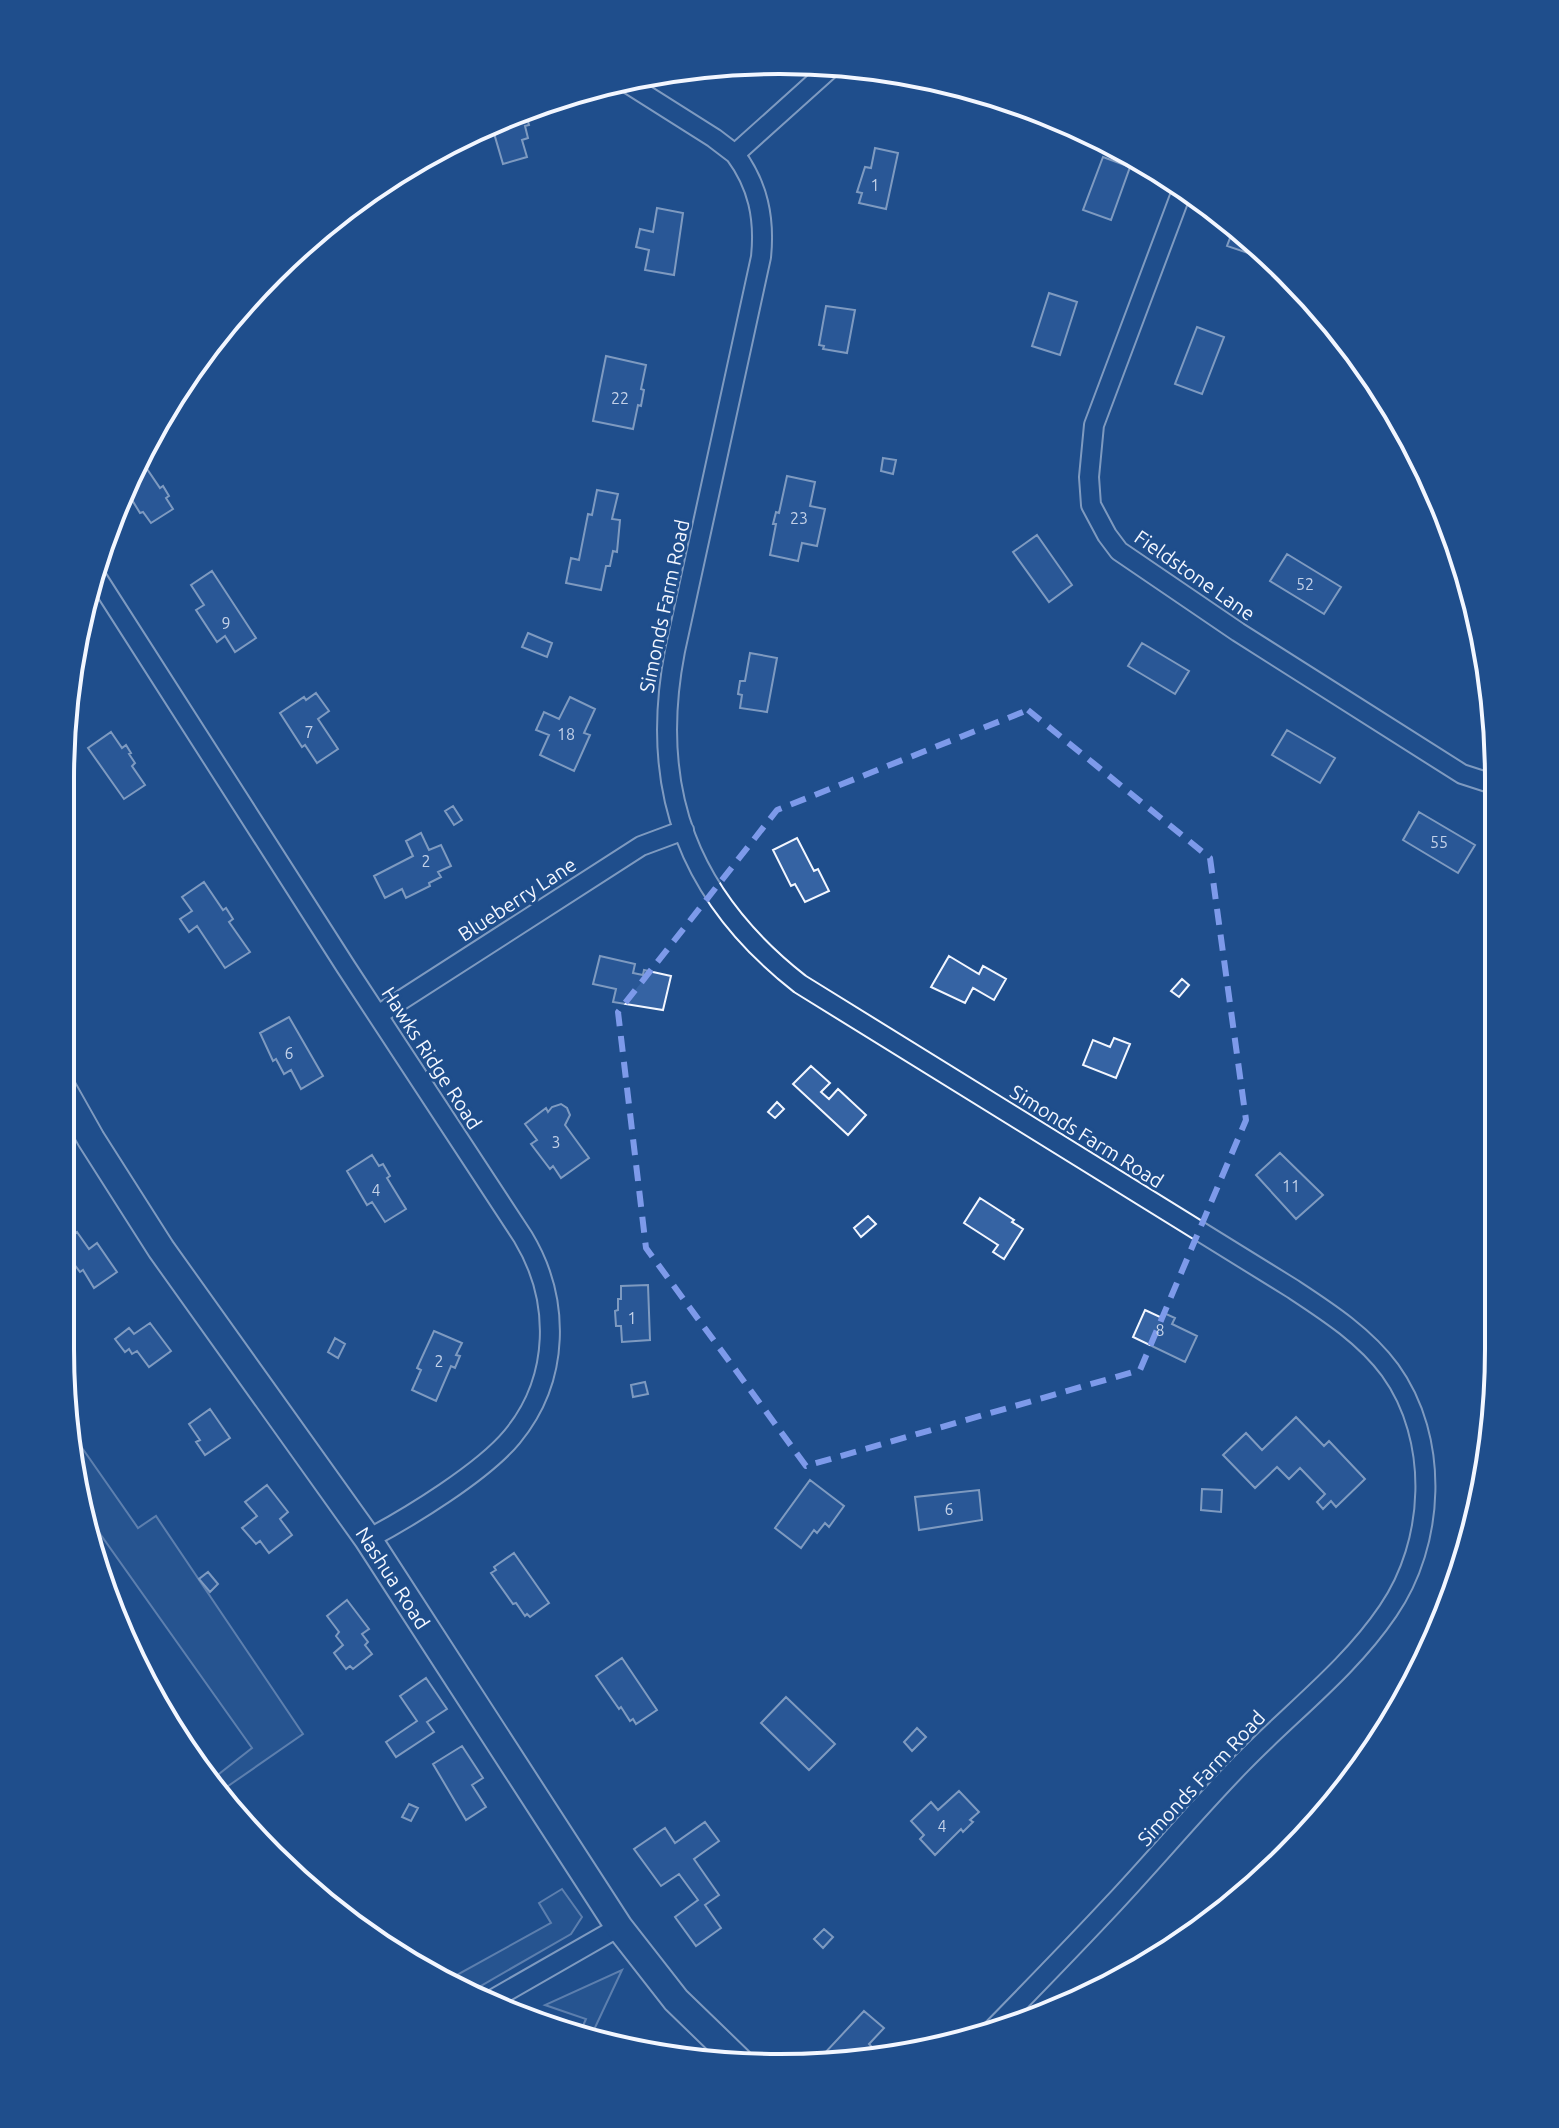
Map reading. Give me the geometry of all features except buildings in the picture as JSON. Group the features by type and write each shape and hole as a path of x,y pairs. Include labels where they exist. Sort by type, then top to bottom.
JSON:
{"main road":[{"name":"Nashua Road","path":"74,1109 161,1249 368,1539 619,1927 676,2000 729,2052"}],"street":[{"path":"637,89 735,154 822,76"},
{"name":"Simonds Farm Road","path":"735,154 760,206 761,257 667,693 668,763 674,797 704,878 722,907 773,963 800,984 1335,1318 1374,1351 1390,1370 1420,1437 1425,1477 1424,1517 1415,1558 1388,1611 1349,1660 1241,1763 1113,1904 1004,2018"},
{"name":"Fieldstone Lane","path":"1179,199 1094,425 1089,477 1091,505 1119,551 1150,573 1462,774 1485,781"},
{"name":"Hawks Ridge Road","path":"102,585 532,1251 544,1282 551,1331 547,1363 538,1395 512,1436 476,1470 390,1528 368,1539"},
{"name":"Blueberry Lane","path":"378,1015 645,843 684,830"},
{"path":"500,1995 619,1927"}],"highlighted area":[{"path":"1028,710 1210,858 1246,1120 1140,1370 806,1466 646,1248 618,1012 777,810"}],"shaded area":[{"path":"81,1446 138,1528 156,1516 303,1734 227,1787 218,1775 252,1748 98,1531"},
{"path":"562,1889 582,1917 571,1934 480,1987 456,1975 551,1923 539,1903"},
{"path":"622,1970 594,2029 583,2026 586,2019 545,2005"}]}
